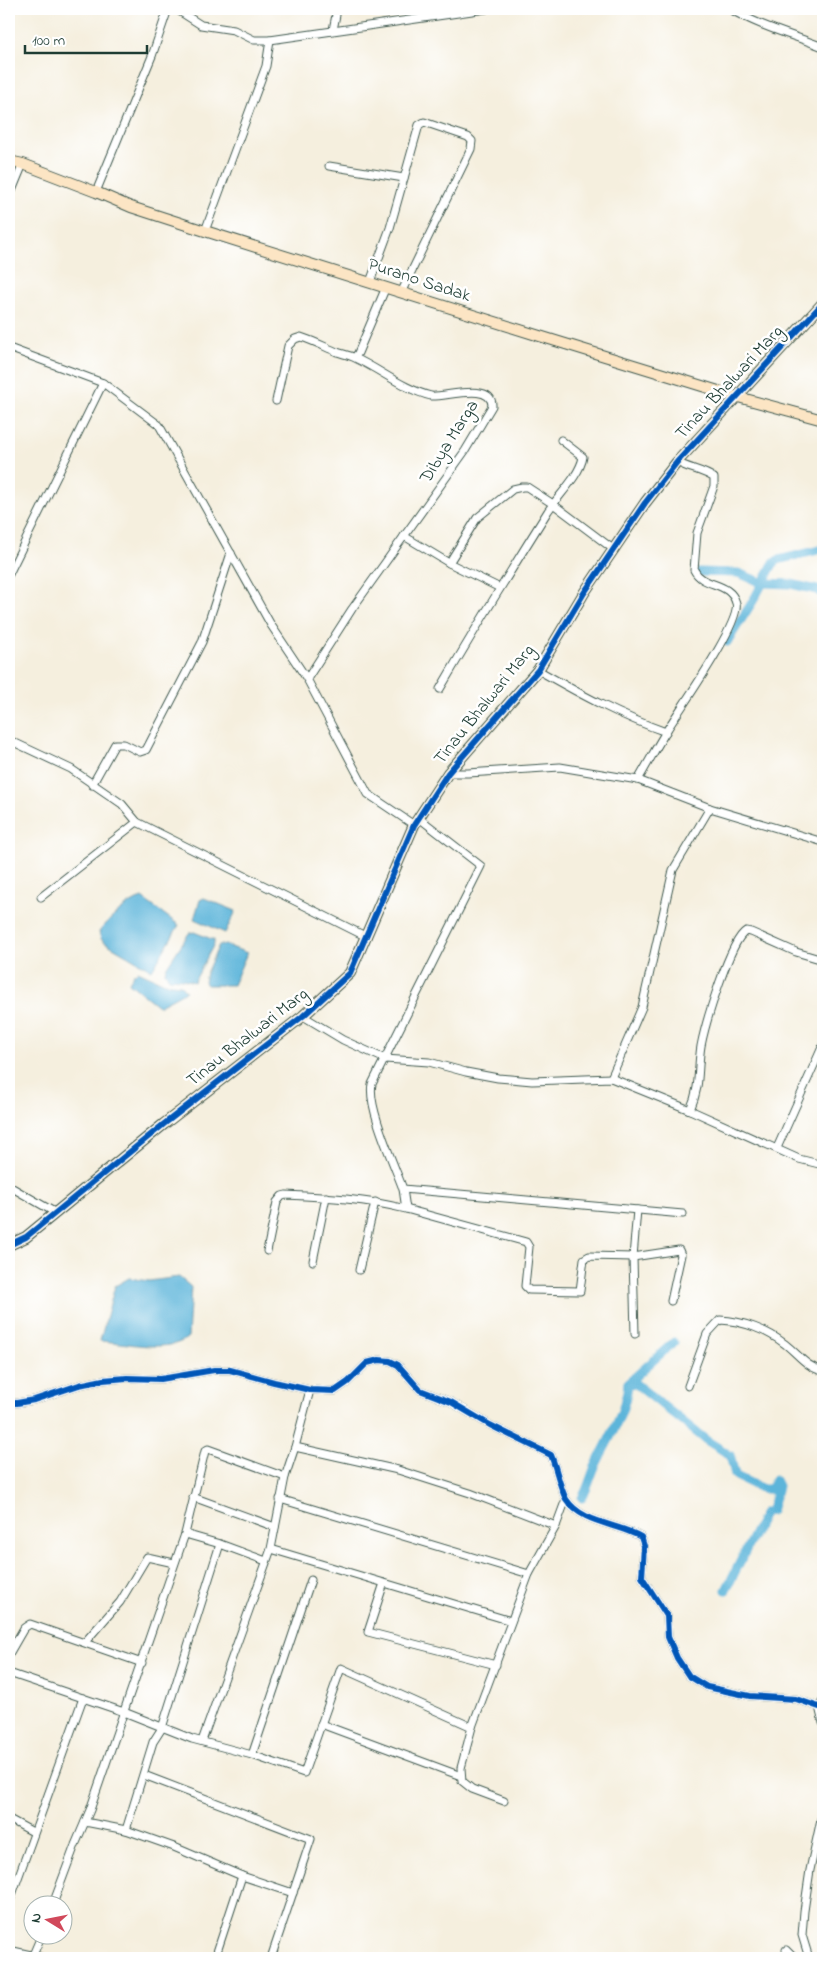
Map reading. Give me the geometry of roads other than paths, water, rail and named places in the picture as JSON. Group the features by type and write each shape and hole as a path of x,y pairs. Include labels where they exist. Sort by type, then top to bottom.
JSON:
{"street":[{"path":"96,192 152,56 168,9"},
{"path":"176,9 201,25 234,30 254,40 270,40 486,9"},
{"path":"333,9 336,15 333,30"},
{"path":"730,9 754,22 779,29 823,47"},
{"path":"205,231 266,66 270,40"},
{"path":"370,282 390,228 419,125 424,122 468,137 472,142 471,149 401,293"},
{"name":"Purano Sadak","path":"9,161 23,164 131,207 205,231 401,293 738,396 823,420"},
{"path":"9,198 23,164"},
{"path":"328,166 404,178"},
{"path":"355,357 386,287"},
{"name":"Tinau Bhalwari Marg","path":"9,1245 26,1237 164,1124 304,1016 350,973 417,821 448,772 538,670 584,592 676,462 823,303"},
{"name":"Dibya Marga","path":"276,401 288,346 294,339 301,338 355,357 414,392 434,396 466,392 479,393 490,398 492,402 492,406 465,451 352,609 307,679"},
{"path":"10,351 104,383 159,425 270,626 307,679 368,794 417,821 481,866 372,1084 370,1092 373,1107 403,1189 406,1210"},
{"path":"9,574 104,383"},
{"path":"440,689 553,504 582,465 583,457 560,440"},
{"path":"638,780 709,665 735,616 737,607 734,597 728,588 700,578 694,570 697,533 714,486 714,478 707,473 687,468 676,462"},
{"path":"449,563 477,518 513,489 527,488 553,504 613,549"},
{"path":"404,536 449,563 500,588"},
{"path":"92,785 115,744 124,744 140,752 146,750 202,642 231,553"},
{"path":"538,670 601,706 666,732"},
{"path":"9,740 56,761 122,804 136,822 367,937"},
{"path":"448,772 468,773 560,767 638,780 710,808 823,842"},
{"path":"612,1078 642,1007 673,870 710,808"},
{"path":"41,897 136,822"},
{"path":"690,1110 699,1086 699,1065 705,1025 718,986 741,934 746,931 751,932 796,952 823,960"},
{"path":"304,1016 343,1040 385,1059 430,1062 498,1078 532,1081 612,1078 690,1110 799,1159 823,1166"},
{"path":"777,1148 823,1045"},
{"path":"9,1186 56,1213"},
{"path":"403,1189 683,1214"},
{"path":"267,1251 277,1202 282,1196 326,1197 375,1202 526,1242 528,1247 525,1286 529,1290 580,1291 586,1257 633,1257 676,1250 681,1252 671,1301"},
{"path":"313,1260 326,1197"},
{"path":"359,1270 375,1202"},
{"path":"635,1334 633,1257 637,1210"},
{"path":"688,1386 707,1334 720,1320 734,1320 754,1326 785,1344 813,1368 823,1371"},
{"path":"9,1403 17,1404 34,1400 79,1385 103,1380 128,1378 161,1379 214,1370 230,1370 310,1390 335,1391 348,1382 367,1363 379,1360 390,1361 398,1365 420,1390 451,1402 490,1426 551,1455 566,1499 589,1517 607,1525 620,1527 641,1538 644,1546 642,1577 667,1616 668,1637 677,1658 690,1676 707,1687 750,1696 796,1699 821,1704 823,1723"},
{"path":"202,1741 271,1549 285,1477 310,1390"},
{"path":"295,1447 398,1470 470,1493 556,1526"},
{"path":"57,1894 142,1663 185,1534 205,1451 207,1449 285,1477"},
{"path":"193,1497 275,1527"},
{"path":"280,1498 529,1574"},
{"path":"504,1802 472,1789 462,1781 461,1768 472,1727 529,1574 556,1526 566,1499"},
{"path":"185,1534 220,1544 266,1561"},
{"path":"126,1830 153,1742 162,1728 220,1544"},
{"path":"271,1549 511,1621"},
{"path":"85,1642 120,1602 147,1557 174,1563"},
{"path":"252,1755 311,1580"},
{"path":"384,1583 368,1632 496,1665"},
{"path":"9,1654 28,1624 142,1663"},
{"path":"9,1673 124,1712 162,1728 304,1773 341,1668 472,1727"},
{"path":"9,1903 83,1698"},
{"path":"321,1724 461,1776"},
{"path":"144,1775 311,1839 272,1958"},
{"path":"809,1958 802,1935 804,1912 810,1870 823,1810"},
{"path":"9,1820 34,1832"},
{"path":"85,1822 126,1830 174,1847 242,1876 293,1893"},
{"path":"214,1958 242,1876"},
{"path":"32,1955 37,1944"},
{"path":"9,1950 44,1958"},
{"path":"786,1950 794,1958"}],"water":[{"path":"142,898 179,925 152,970 106,943 101,939 99,932 119,912"},
{"path":"204,898 236,911 225,933 194,919 200,900"},
{"path":"194,932 214,940 214,944 194,982 169,978 165,972 166,968 189,933"},
{"path":"219,945 226,945 247,953 233,985 207,985 204,982 206,973"},
{"path":"138,971 165,983 181,985 186,991 158,1006 129,983 133,974"},
{"path":"179,1277 191,1287 188,1337 180,1342 159,1346 100,1341 115,1286 129,1278 149,1281"}],"waterway":[{"path":"727,642 753,601 773,564 778,560 823,549"},
{"path":"699,572 738,573 763,583 791,584 817,590 823,594"},
{"path":"582,1498 620,1416 624,1406 628,1383 674,1342"},
{"path":"628,1383 636,1384 706,1440 730,1455 735,1475 763,1489 771,1489 775,1480 778,1486 771,1511 765,1512 726,1590"}]}
